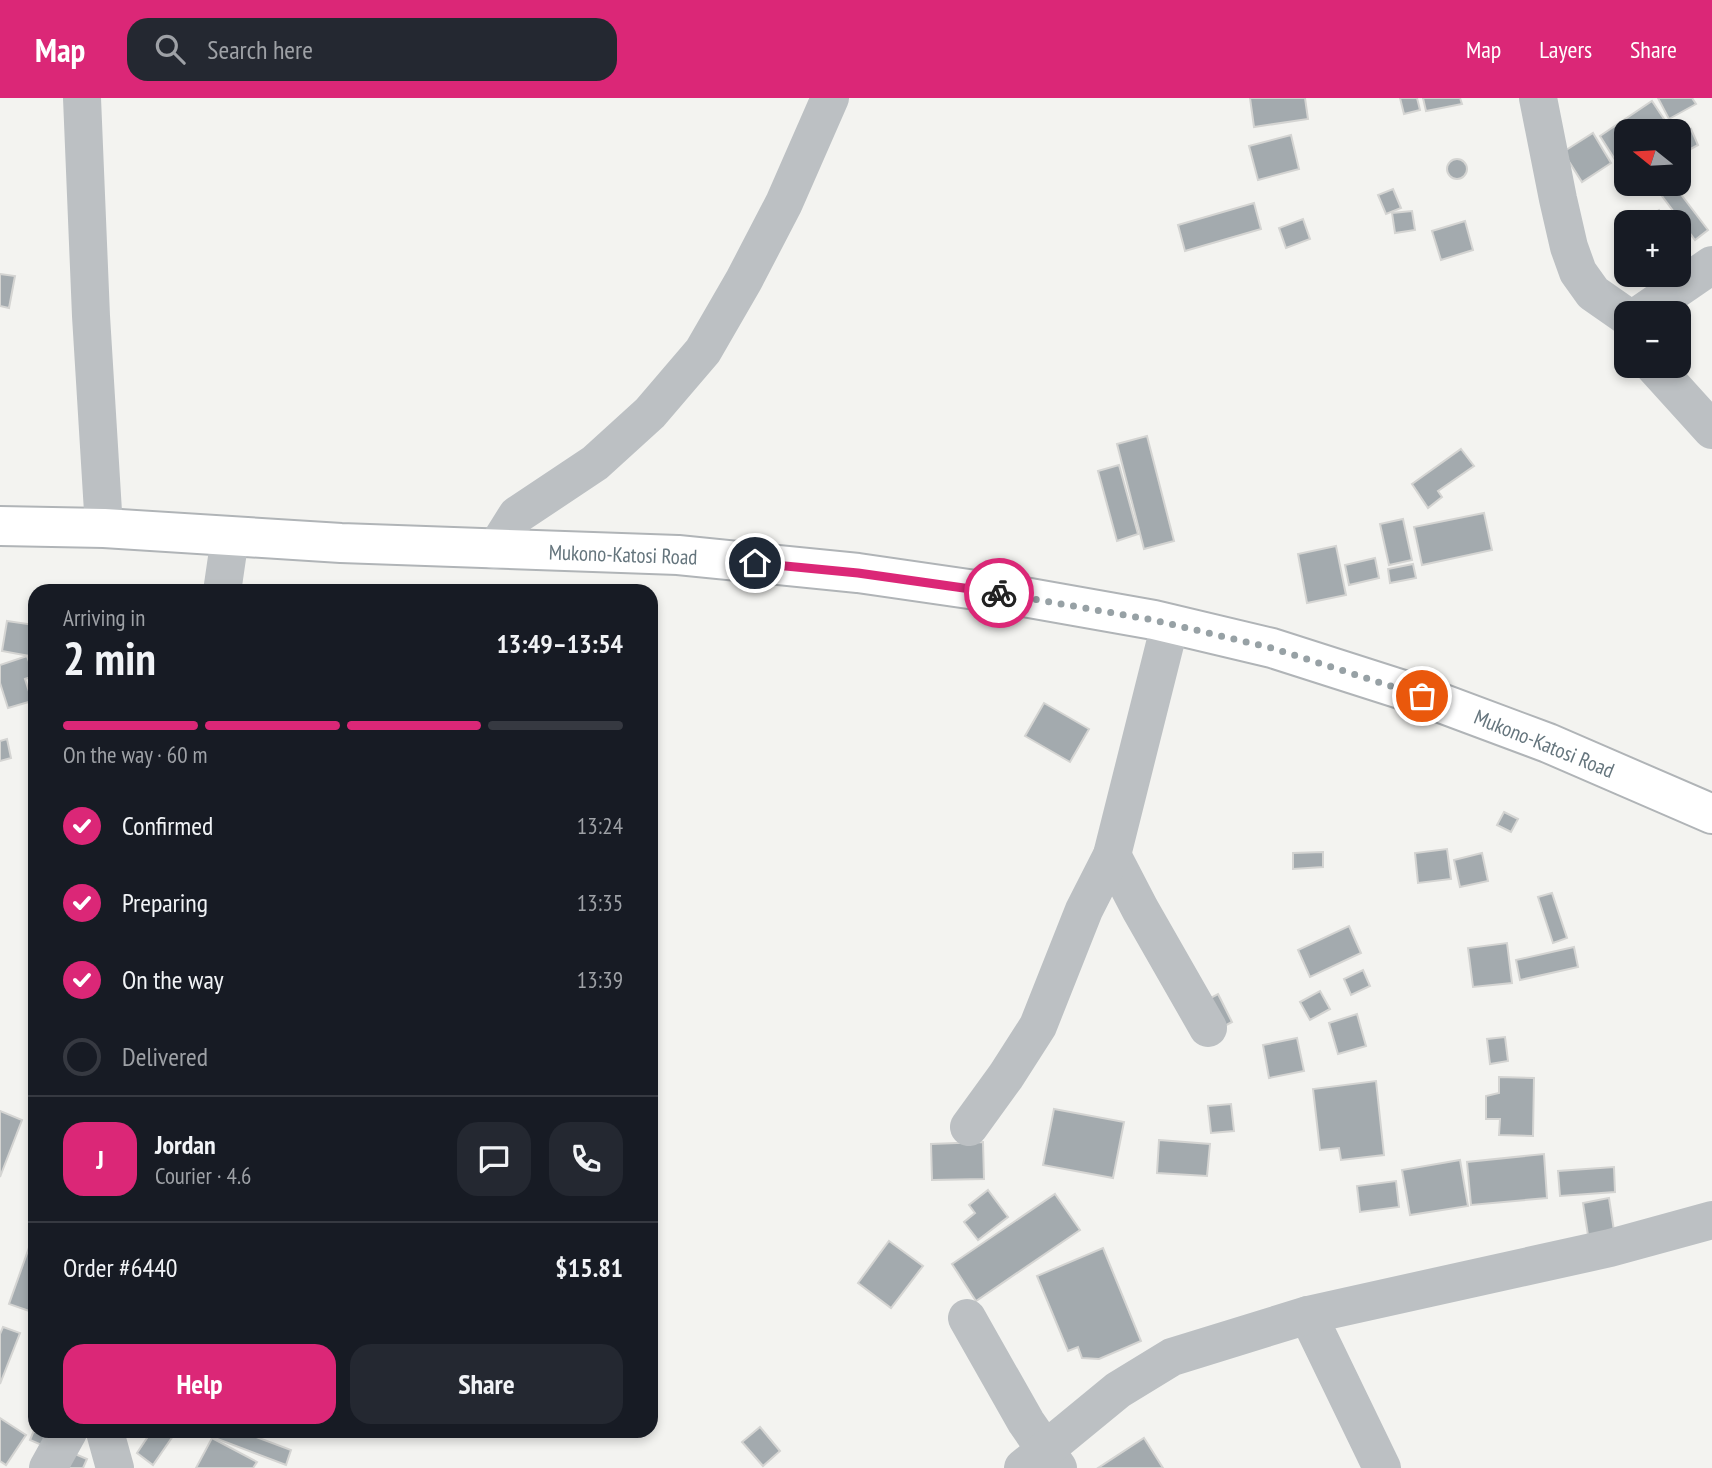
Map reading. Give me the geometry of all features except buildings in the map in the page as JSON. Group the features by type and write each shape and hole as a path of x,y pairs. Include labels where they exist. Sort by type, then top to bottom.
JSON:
{"main road":[{"name":"Mukono-Katosi Road","path":"0,526 104,528 495,550 678,555 858,573 1024,597 1170,624 1272,648 1422,696 1548,743 1712,814"}],"street":[{"path":"82,98 91,316 104,528"},
{"path":"495,550 517,515 604,454 650,413 703,351 784,203 830,98"},
{"path":"1538,98 1558,199 1578,272 1593,293 1614,308"},
{"path":"1660,301 1712,265"},
{"path":"1665,378 1712,430"},
{"path":"223,584 230,537"},
{"path":"969,1127 1038,1026 1084,910 1112,855 1170,624"},
{"path":"1112,855 1208,1028"},
{"path":"967,1318 1042,1463 1118,1390 1172,1357 1308,1315 1610,1248 1712,1220"},
{"path":"1308,1315 1382,1468"},
{"path":"48,1468 65,1438"},
{"path":"107,1438 115,1468"}],"way so far":[{"path":"999,593 1153,620 1272,648 1422,696"}],"route":[{"path":"755,563 858,573 999,593"}]}
